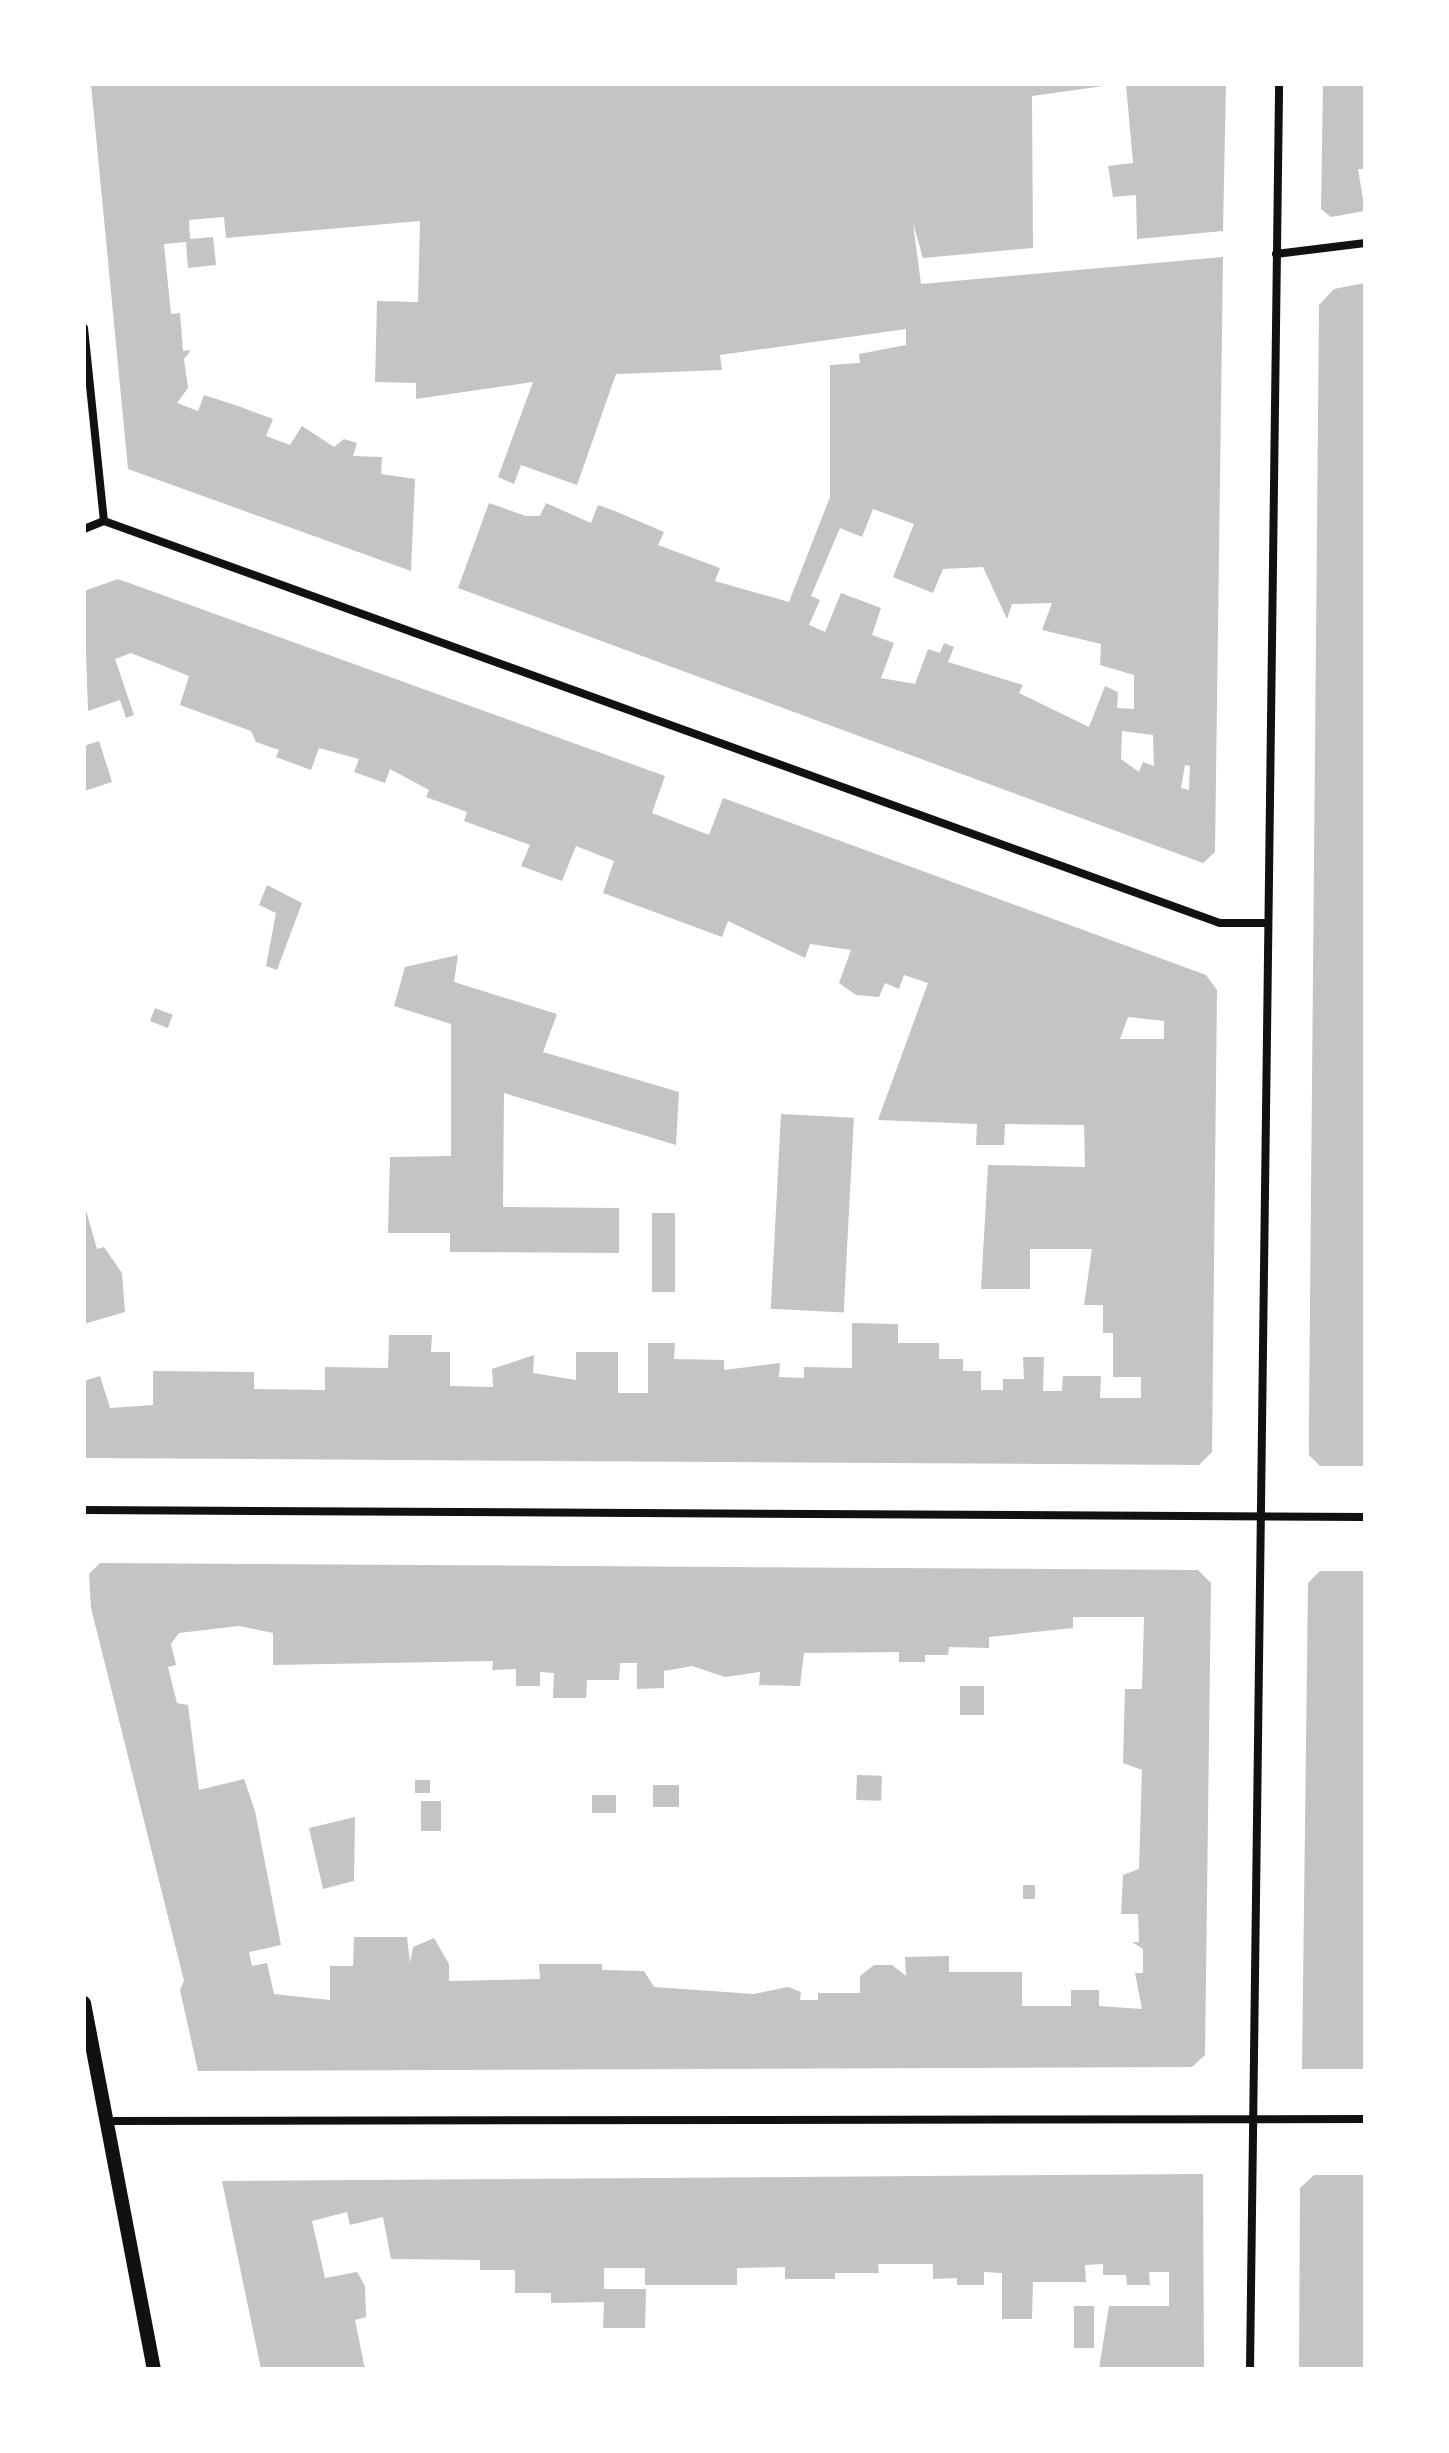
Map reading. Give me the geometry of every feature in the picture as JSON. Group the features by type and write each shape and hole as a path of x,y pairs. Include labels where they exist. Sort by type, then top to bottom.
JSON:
{"street":[{"path":"1250,2369 1279,84"},
{"path":"1276,254 1365,243"},
{"path":"84,328 104,521"},
{"path":"84,529 104,521 1220,923 1267,923"},
{"path":"84,1510 1365,1517"},
{"path":"84,2003 110,2121 154,2369"},
{"path":"110,2121 1365,2119"}],"building":[{"path":"91,84 1118,84 1032,96 1033,248 923,258 913,223 921,284 1223,257 1215,852 1203,863 458,588 489,503 526,516 540,516 546,503 591,523 598,505 664,532 658,545 720,568 715,581 789,602 830,497 830,365 860,363 859,354 906,345 906,329 720,355 722,370 616,374 577,485 521,465 514,484 498,477 533,382 416,399 416,383 375,382 377,301 418,302 420,221 226,238 224,217 189,220 190,239 213,237 216,265 188,268 186,242 164,244 171,314 180,313 183,351 191,350 184,359 188,388 177,403 198,411 204,395 273,419 266,436 290,445 302,426 334,447 344,439 357,443 353,456 382,457 381,474 415,479 411,571 128,469","holes":["873,509 914,524 893,577 933,593 943,569 983,567 1007,619 1012,604 1052,603 1042,630 1101,644 1100,665 1134,675 1134,709 1117,708 1118,692 1105,686 1089,727 1019,693 1023,685 948,662 954,647 944,643 940,653 928,649 915,684 881,678 894,643 872,635 881,608 841,593 825,632 809,625 820,600 811,596 840,528 862,537","1122,731 1153,735 1154,766 1143,762 1139,772 1121,759","1185,765 1190,766 1189,790 1181,788"]},
{"path":"1126,84 1226,84 1223,231 1137,239 1136,195 1113,197 1108,166 1133,163"},
{"path":"1323,84 1365,84 1365,169 1358,169 1365,211 1331,217 1321,209"},
{"path":"1365,283 1365,1466 1320,1466 1309,1455 1319,305 1334,289"},
{"path":"118,579 665,776 652,813 709,835 723,798 1206,975 1217,990 1212,1452 1199,1465 84,1458 84,1381 100,1376 110,1408 153,1405 153,1371 254,1372 254,1389 325,1390 325,1367 388,1368 389,1335 432,1335 431,1352 450,1352 450,1386 493,1387 492,1369 534,1355 533,1373 576,1380 576,1352 618,1352 618,1393 648,1393 648,1343 675,1343 674,1359 724,1360 724,1370 780,1363 779,1377 804,1378 804,1367 852,1368 852,1323 898,1324 898,1343 939,1343 939,1359 963,1359 963,1371 981,1371 981,1390 1003,1390 1003,1379 1024,1379 1023,1357 1044,1357 1043,1391 1062,1391 1063,1376 1101,1376 1100,1398 1141,1398 1141,1377 1113,1377 1113,1333 1103,1333 1103,1305 1084,1305 1092,1249 1030,1249 1030,1289 981,1289 988,1165 1085,1167 1084,1125 1005,1124 1004,1145 976,1145 977,1124 878,1120 928,983 904,975 899,989 885,983 879,997 856,995 839,983 851,950 810,944 805,958 728,921 722,937 603,893 614,861 576,846 562,881 521,866 530,845 464,821 467,812 426,797 429,790 390,769 385,783 354,772 359,759 319,748 311,770 276,757 279,750 256,742 251,731 180,705 189,676 131,653 115,659 134,715 126,718 120,700 88,711 84,591","holes":["1128,1017 1164,1021 1164,1039 1120,1039"]},
{"path":"99,741 112,782 84,791 84,746"},
{"path":"267,885 302,903 277,970 266,966 276,913 259,905"},
{"path":"458,955 454,982 557,1014 543,1052 679,1092 676,1145 504,1093 503,1207 619,1208 619,1253 450,1252 450,1233 388,1233 390,1157 451,1156 451,1024 394,1006 405,967"},
{"path":"155,1008 173,1015 168,1028 150,1021"},
{"path":"781,1114 854,1118 844,1313 771,1309"},
{"path":"84,1203 97,1249 104,1247 122,1273 125,1312 84,1324"},
{"path":"652,1213 675,1213 675,1292 652,1292"},
{"path":"100,1563 1198,1570 1211,1583 1205,2055 1192,2067 198,2071 180,1990 184,1981 91,1608 89,1574","holes":["1073,1617 1144,1617 1142,1689 1125,1689 1123,1763 1142,1770 1139,1869 1123,1875 1121,1914 1138,1914 1139,1942 1132,1942 1143,1949 1143,1973 1135,1973 1142,2009 1099,2006 1099,1990 1071,1990 1071,2006 1022,2006 1022,1972 949,1972 949,1956 905,1957 906,1976 892,1965 874,1965 860,1976 860,1993 818,1993 818,2000 800,2000 801,1992 788,1987 754,1994 654,1987 644,1971 602,1970 602,1964 539,1964 540,1979 449,1981 449,1964 434,1938 413,1947 410,1963 407,1937 354,1937 353,1966 330,1966 330,2000 274,1994 267,1963 252,1966 249,1952 281,1945 255,1811 244,1779 199,1790 188,1705 177,1703 168,1667 176,1665 171,1644 179,1633 239,1626 273,1633 273,1665 493,1661 492,1670 516,1669 516,1686 540,1686 540,1672 554,1673 553,1698 586,1698 587,1680 619,1680 620,1663 637,1663 637,1689 664,1688 664,1671 692,1666 725,1677 760,1672 759,1685 800,1686 804,1653 899,1652 899,1662 925,1662 925,1655 948,1655 949,1647 989,1648 989,1637 1073,1628"]},
{"path":"1320,1571 1365,1571 1365,2069 1302,2069 1308,1583"},
{"path":"960,1686 984,1686 984,1715 960,1715"},
{"path":"857,1775 882,1776 881,1801 856,1800"},
{"path":"415,1780 430,1780 430,1793 415,1793"},
{"path":"653,1785 679,1785 679,1807 653,1807"},
{"path":"592,1795 616,1795 616,1813 592,1813"},
{"path":"421,1801 441,1801 441,1831 421,1831"},
{"path":"355,1817 354,1881 323,1889 309,1828"},
{"path":"1023,1885 1035,1885 1035,1899 1023,1899"},
{"path":"1203,2174 1204,2369 1099,2369 1109,2306 1169,2306 1169,2272 1149,2272 1150,2285 1127,2285 1126,2275 1103,2275 1103,2264 1085,2265 1086,2282 1033,2282 1032,2319 1002,2319 1002,2273 984,2272 984,2285 957,2285 957,2278 933,2279 933,2264 878,2264 879,2273 835,2273 835,2279 785,2279 785,2267 737,2268 737,2285 645,2285 645,2268 604,2268 604,2289 646,2289 645,2328 603,2328 604,2302 551,2303 551,2293 515,2293 515,2270 480,2270 480,2260 391,2259 383,2217 350,2225 347,2212 312,2221 325,2278 357,2272 365,2286 366,2317 355,2320 365,2369 261,2369 222,2181"},
{"path":"1314,2175 1365,2175 1365,2369 1299,2369 1300,2188"},
{"path":"1074,2306 1094,2306 1094,2348 1074,2348"}]}
